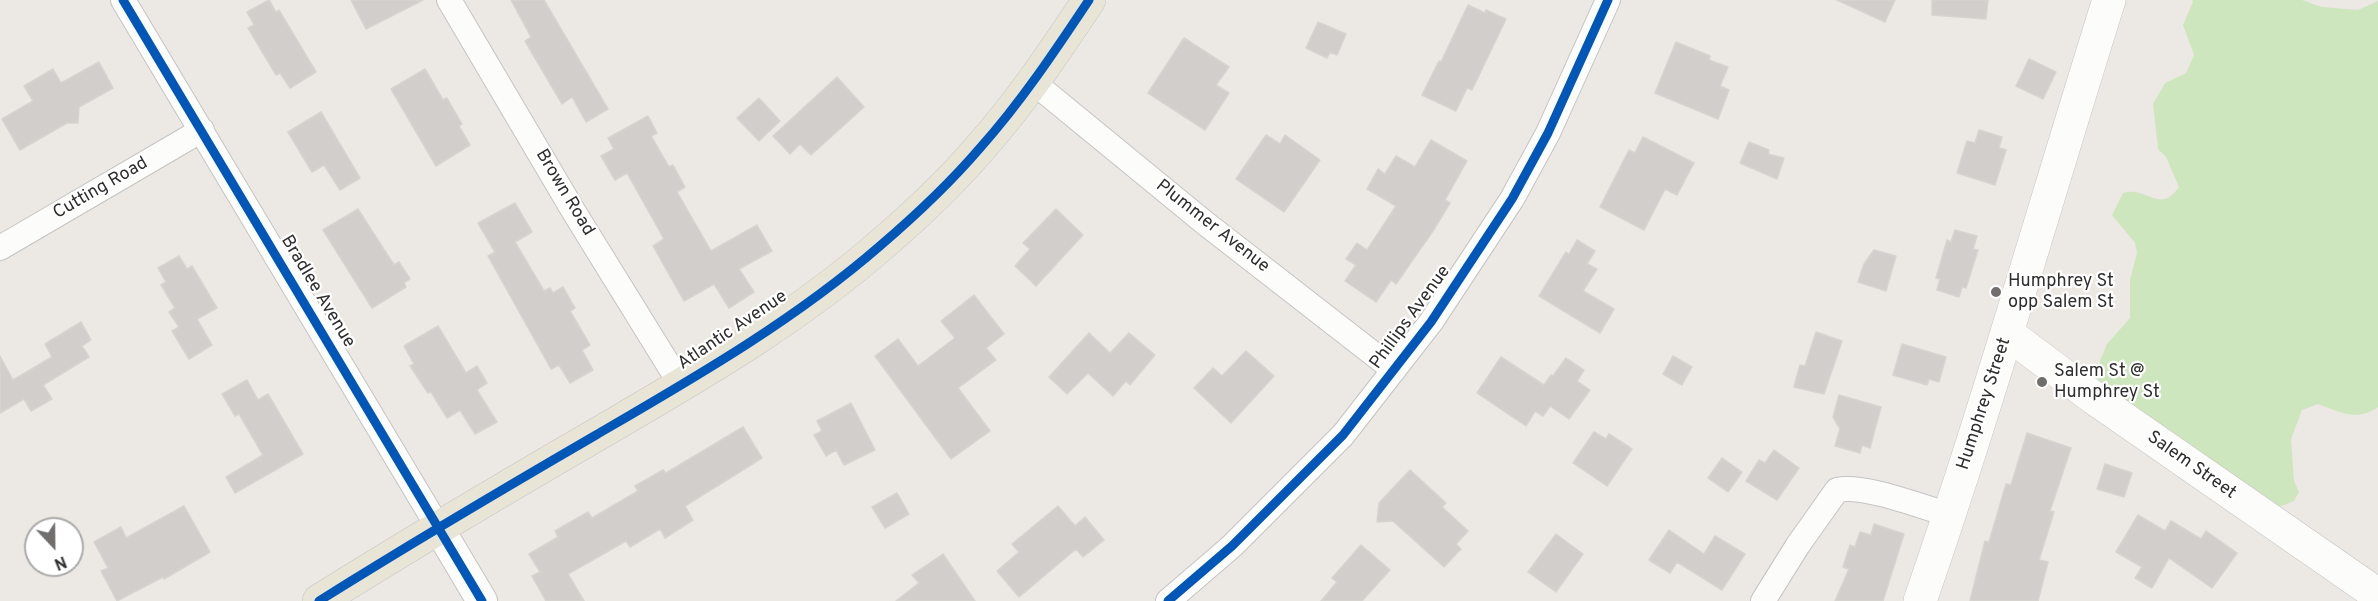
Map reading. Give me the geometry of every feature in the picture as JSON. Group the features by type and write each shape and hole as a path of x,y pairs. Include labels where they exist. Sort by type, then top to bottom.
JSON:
{"main road":[{"name":"Atlantic Avenue","path":"319,601 438,527 681,385 767,330 848,272 943,188 980,149 1033,82 1089,0"},
{"name":"Humphrey Street","path":"1920,601 1950,515 2109,0"},
{"name":"Salem Street","path":"2007,333 2104,405 2378,595"}],"street":[{"name":"Bradlee Avenue","path":"123,0 482,601"},
{"name":"Brown Road","path":"449,0 574,212 681,385"},
{"name":"Phillips Avenue","path":"1168,601 1232,546 1343,435 1450,294 1512,199 1548,133 1608,0"},
{"name":"Plummer Avenue","path":"1033,82 1205,223 1394,370"},
{"name":"Cutting Road","path":"0,248 202,130"},
{"path":"1763,601 1798,545 1837,490 1848,488 1872,493 1950,515"}],"green space":[{"path":"2192,0 2302,0 2322,7 2358,10 2378,1 2378,407 2370,412 2356,415 2318,404 2302,410 2291,439 2294,481 2299,492 2294,501 2276,508 2107,391 2098,379 2100,361 2107,344 2130,318 2130,280 2137,253 2135,243 2112,215 2123,193 2139,193 2165,199 2179,187 2166,157 2158,149 2153,104 2165,83 2186,73 2194,55 2183,25"}],"building":[{"path":"269,0 276,12 279,10 316,72 290,88 280,73 276,75 248,28 254,25 247,12"},
{"path":"351,0 423,0 366,29"},
{"path":"511,0 544,0 608,109 586,122 572,97 562,104 525,41 531,37"},
{"path":"1837,0 1895,0 1885,22"},
{"path":"1932,0 1988,0 1986,19 1932,15"},
{"path":"1468,5 1506,19 1472,90 1467,88 1456,111 1422,95 1439,61 1441,62"},
{"path":"1318,22 1346,34 1337,55 1330,52 1327,58 1306,48"},
{"path":"1184,38 1229,67 1216,85 1229,93 1205,130 1148,93"},
{"path":"1676,42 1710,56 1709,60 1728,67 1720,86 1729,90 1718,119 1655,93"},
{"path":"2029,59 2056,72 2043,99 2016,86"},
{"path":"99,62 113,88 79,107 78,123 67,123 20,150 2,119 33,101 24,86 53,69 61,83"},
{"path":"425,69 443,100 447,98 462,124 459,126 470,145 436,166 391,89"},
{"path":"837,77 864,107 811,155 800,144 790,154 773,136"},
{"path":"759,98 780,121 759,141 737,118"},
{"path":"321,112 360,178 340,190 324,165 312,172 288,132"},
{"path":"648,116 657,133 651,136 669,167 673,165 685,187 677,192 711,251 757,225 772,251 739,269 754,292 729,308 714,284 684,301 653,246 664,239 627,173 615,180 601,156 614,149 608,138"},
{"path":"1979,130 2002,137 1999,148 2006,150 1995,185 1957,173 1967,141 1975,143"},
{"path":"1266,135 1280,144 1285,135 1320,160 1284,212 1236,179"},
{"path":"1643,137 1694,163 1677,195 1665,189 1644,230 1600,207 1629,150 1635,153"},
{"path":"1431,140 1467,161 1445,200 1450,203 1433,231 1396,284 1391,280 1376,302 1345,281 1356,265 1346,259 1357,243 1367,250 1396,206 1367,189 1378,169 1385,174 1396,156 1415,167"},
{"path":"1749,142 1769,150 1768,154 1784,158 1777,179 1740,163"},
{"path":"515,203 532,232 515,242 544,291 550,288 553,293 563,287 575,308 570,311 590,345 582,350 593,370 570,383 559,365 551,369 488,256 495,252 478,223"},
{"path":"358,209 394,265 399,262 410,279 404,283 406,287 372,308 323,230"},
{"path":"1056,209 1083,235 1036,286 1015,266 1030,249 1023,243"},
{"path":"1955,230 1977,236 1973,249 1978,250 1966,288 1962,287 1959,297 1937,290 1940,279 1936,278 1947,240 1951,242"},
{"path":"1577,240 1595,251 1587,264 1597,269 1583,291 1614,309 1600,333 1539,296 1566,252 1569,254"},
{"path":"1874,250 1896,256 1886,291 1858,282 1864,264"},
{"path":"179,256 187,269 192,266 217,308 197,319 212,345 189,359 172,331 179,327 169,312 175,308 161,285 166,282 158,268"},
{"path":"974,295 1004,334 986,348 996,360 958,388 990,431 951,459 875,356 898,339 918,366 955,338 941,321"},
{"path":"81,322 91,340 82,346 89,357 43,385 52,399 31,411 24,399 0,413 0,356 13,380 52,357 45,344"},
{"path":"438,326 466,373 477,366 487,383 477,390 497,422 475,434 460,410 447,418 431,392 428,393 410,366 414,364 404,346"},
{"path":"1816,332 1842,341 1824,394 1794,387 1800,365 1805,366"},
{"path":"1089,333 1110,353 1129,333 1155,355 1130,385 1126,381 1113,396 1088,373 1067,394 1049,377"},
{"path":"1902,344 1946,357 1939,382 1929,379 1927,385 1893,375"},
{"path":"1246,351 1274,376 1231,423 1194,388 1213,368 1222,376"},
{"path":"1673,356 1692,367 1682,385 1663,374"},
{"path":"1501,357 1544,385 1566,358 1584,370 1577,381 1590,390 1569,419 1550,406 1543,416 1535,411 1526,426 1477,393"},
{"path":"247,380 258,400 268,394 303,454 235,493 226,477 263,455 239,414 235,416 222,394"},
{"path":"1839,395 1881,407 1870,448 1862,445 1860,453 1835,446 1840,429 1833,417"},
{"path":"851,403 875,450 844,465 836,450 826,456 814,435 822,431 817,421"},
{"path":"743,427 762,458 685,506 693,520 665,538 660,529 630,547 626,541 568,574 584,601 546,601 532,576 540,572 529,554 558,537 555,531 588,512 592,518 638,491 635,486 663,470 666,473"},
{"path":"1594,432 1606,439 1609,434 1632,449 1607,486 1573,463"},
{"path":"2027,433 2071,448 2050,511 2054,512 2039,560 2048,562 2038,601 1970,601 1985,541 1989,542 2006,484 2011,485"},
{"path":"1774,450 1799,468 1777,500 1746,481 1759,460 1765,463"},
{"path":"1722,458 1742,472 1728,492 1708,478"},
{"path":"2105,464 2132,473 2124,497 2097,489"},
{"path":"1410,470 1446,503 1442,507 1468,531 1456,544 1461,549 1444,567 1393,521 1377,522 1379,503"},
{"path":"897,493 909,514 885,528 872,507"},
{"path":"184,506 210,552 164,579 163,577 117,601 101,571 108,568 94,542 121,527 126,538"},
{"path":"1058,506 1075,526 1085,517 1104,540 1083,557 1076,549 1019,597 997,571 1019,552 1012,544"},
{"path":"2138,515 2165,531 2171,521 2201,539 2206,531 2237,553 2212,588 2169,558 2152,588 2135,578 2142,567 2116,552"},
{"path":"1874,524 1904,534 1883,601 1835,601 1849,569 1843,567 1850,545 1855,547 1860,532 1871,535"},
{"path":"1669,530 1704,554 1715,536 1745,554 1722,590 1677,562 1670,573 1649,560"},
{"path":"1556,534 1583,554 1556,592 1528,572"},
{"path":"1361,545 1390,570 1362,601 1321,601 1337,582 1332,578"},
{"path":"943,554 975,601 896,601 919,583 912,575"}],"cycle path":[{"path":"123,0 482,601"},
{"path":"319,601 707,370 779,323 848,272 920,210 969,161 1024,94 1089,0"},
{"path":"1168,601 1232,546 1343,435 1431,322 1512,199 1548,133 1608,0"}],"place":[{"name":"Humphrey St opp Salem St","path":"1996,292"},
{"name":"Salem St @ Humphrey St","path":"2042,382"}]}
